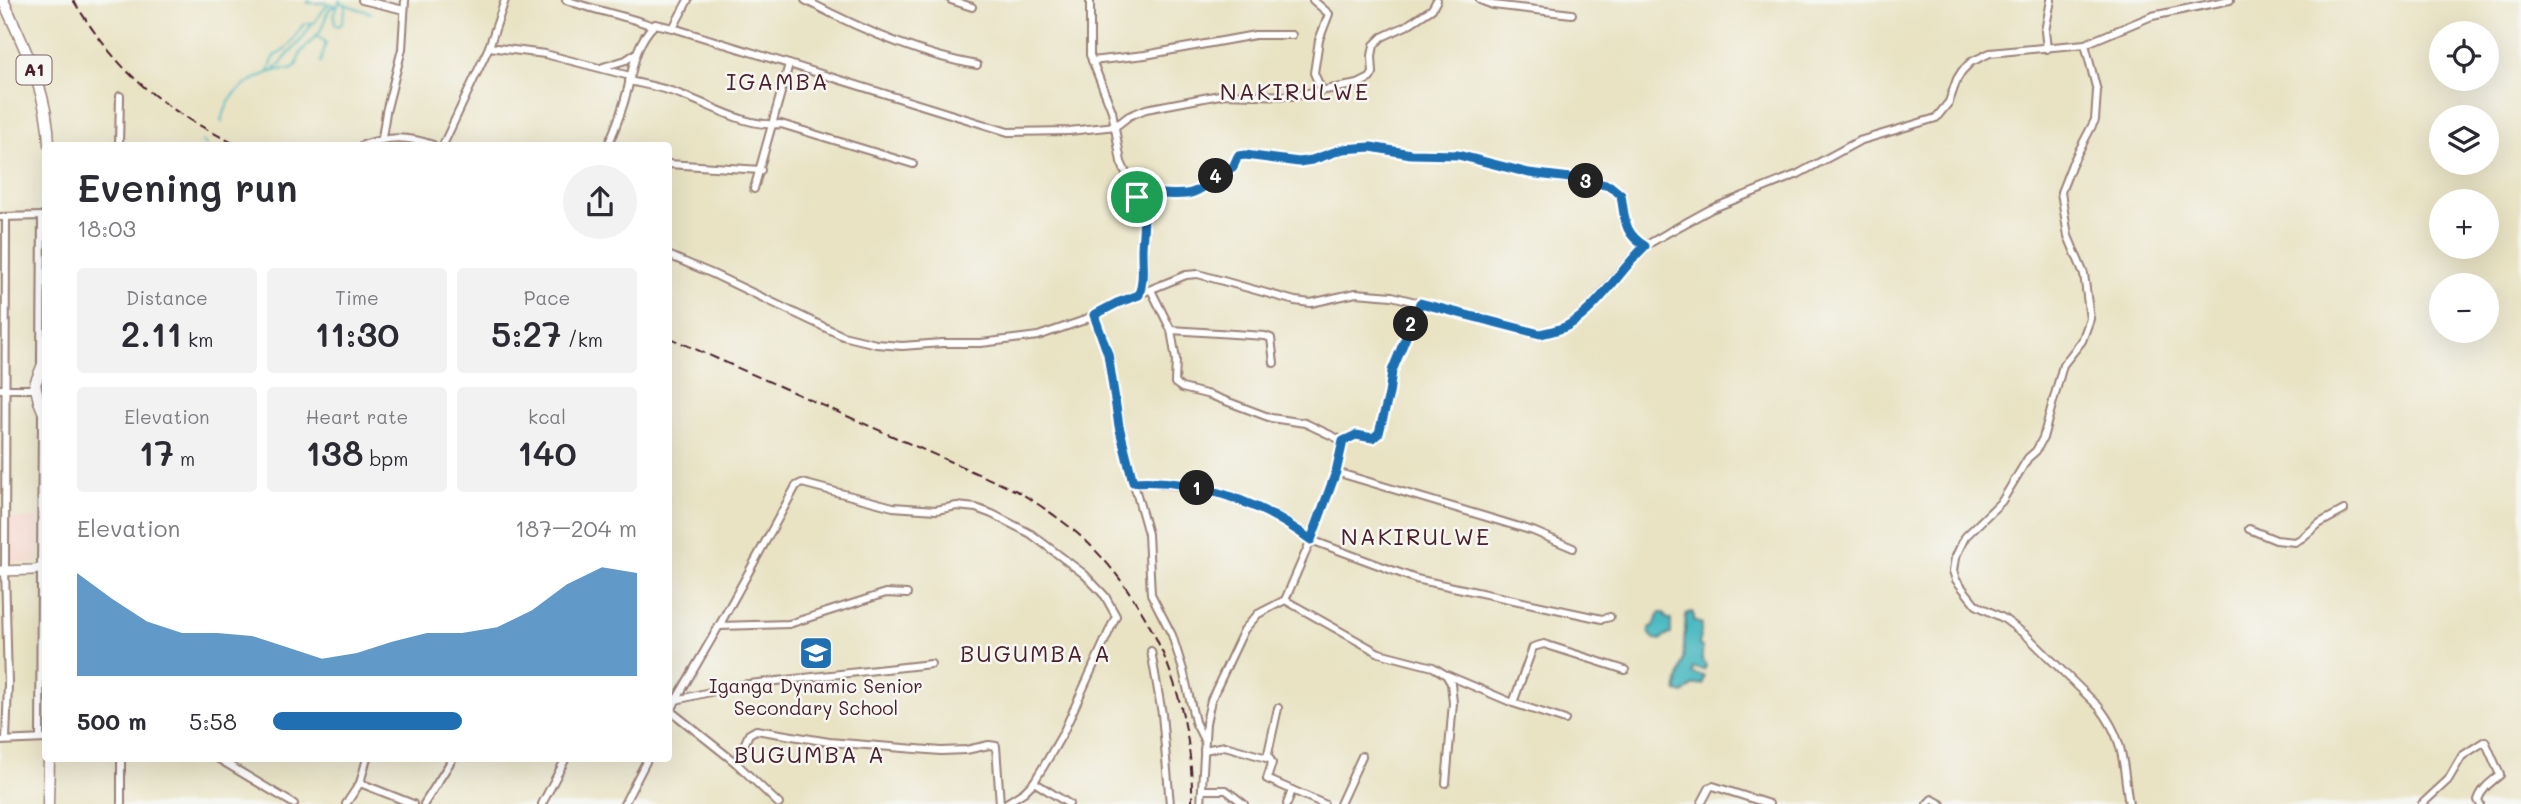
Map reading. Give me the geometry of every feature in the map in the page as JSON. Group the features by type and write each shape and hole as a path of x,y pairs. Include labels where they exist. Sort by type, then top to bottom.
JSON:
{"main road":[{"name":"A1","path":"3,0 37,78 48,128 48,142"},
{"path":"41,375 35,389 42,406"},
{"path":"2,569 42,567"},
{"path":"48,804 49,762"}],"street":[{"path":"362,0 404,10"},
{"path":"382,138 402,49 405,0"},
{"path":"444,142 489,47 505,0"},
{"path":"566,0 653,26 655,24 673,28 1008,132 1069,131 1116,126 1129,116 1158,106 1225,94 1292,96 1358,84 1370,78 1374,67 1374,45 1382,37 1406,26 1432,9 1437,0"},
{"path":"673,28 688,0"},
{"path":"805,0 884,37 977,65"},
{"path":"951,0 972,7"},
{"path":"1090,0 1089,47 1092,61 1112,111 1121,162 1141,204 1144,225 1144,279 1139,295"},
{"path":"1313,0 1329,14 1319,40 1314,73 1322,91"},
{"path":"1480,0 1493,5 1572,13"},
{"path":"2048,49 2045,31 2051,0"},
{"path":"672,257 844,336 876,344 902,346 981,343 1038,336 1186,275 1198,274 1311,303 1356,293 1392,296 1540,334 1567,326 1586,312 1645,246 1711,209 1798,174 1859,141 1936,118 1949,102 1962,71 1971,62 1990,53 2085,44 2152,16 2230,0"},
{"path":"609,142 636,53 653,26"},
{"path":"1092,61 1145,55 1244,36 1292,35"},
{"path":"2085,44 2097,91 2095,120 2061,192 2068,236 2084,274 2090,318 2082,341 2063,365 2043,438 2036,451 2028,458 2002,501 1965,537 1955,558 1953,571 1956,580 1976,605 2003,618 2027,636 2109,720 2119,737 2129,804"},
{"path":"489,47 545,54 598,68 665,89 748,121 781,124 913,164"},
{"path":"598,68 626,60 636,53"},
{"path":"754,189 789,64"},
{"path":"120,96 120,142"},
{"path":"1112,111 1117,116 1129,116"},
{"path":"371,142 382,138 403,138 420,142"},
{"path":"1137,197 1162,192 1195,192 1220,173 1233,167 1238,156 1245,155 1299,162 1343,149 1371,147 1411,154 1458,155 1517,170 1610,186 1621,195 1626,228 1633,239 1645,246"},
{"path":"672,164 761,170"},
{"path":"42,216 3,217 2,569 3,741 42,738"},
{"path":"1152,290 1171,330 1176,360 1175,383 1182,388 1210,395 1271,418 1305,423 1343,441"},
{"path":"1343,441 1356,435 1373,438 1379,433 1392,371 1420,303"},
{"path":"1094,315 1108,354 1119,426 1147,534 1151,594 1172,635 1195,722 1205,742"},
{"path":"41,375 42,322"},
{"path":"1171,330 1265,336 1271,338 1273,343 1274,363"},
{"path":"4,389 35,389"},
{"path":"1201,804 1204,750 1211,701 1244,630 1258,614 1285,600 1336,472 1343,441"},
{"path":"1336,472 1533,531 1573,548"},
{"path":"1133,482 1150,481 1219,493 1258,507 1293,526 1311,540 1416,579 1602,619 1610,617"},
{"path":"736,763 749,734 756,730 829,742 941,751 966,750 989,744 996,746 1002,804 1024,792 1034,782 1063,733 1116,616 1105,596 1084,575 1031,534 976,508 957,506 936,510 909,509 802,483 796,486 676,700 672,712 736,763 779,804"},
{"path":"2249,528 2276,540 2295,541 2344,510"},
{"path":"719,626 789,624 886,593 907,594"},
{"path":"1285,600 1379,653 1433,667 1513,703 1564,720"},
{"path":"1513,703 1533,647 1544,644 1625,670"},
{"path":"1151,651 1162,714 1170,804"},
{"path":"672,698 676,700 740,685 931,664"},
{"path":"1446,675 1451,683 1453,703 1446,783"},
{"path":"1267,758 1278,708"},
{"path":"2421,804 2448,780 2462,756 2484,741 2492,752 2500,775 2490,780 2480,795 2480,804"},
{"path":"1204,750 1224,746 1270,759 1272,763 1267,779 1324,804"},
{"path":"1340,804 1362,756"},
{"path":"121,762 121,804"},
{"path":"223,762 290,803"},
{"path":"346,804 360,783 366,762"},
{"path":"425,804 451,762"},
{"path":"542,804 564,762"},
{"path":"624,804 646,762"},
{"path":"1034,782 1069,804"},
{"path":"360,783 412,804"},
{"path":"1701,804 1713,786 1769,804"},
{"path":"1202,790 1226,790 1244,804"},
{"path":"1287,804 1292,790"},
{"path":"1927,804 1932,799 1941,804"}],"shaded area":[{"path":"8,518 38,518 38,560 35,563 7,563"}],"water":[{"path":"1692,612 1694,621 1702,624 1699,646 1702,647 1702,659 1706,666 1704,670 1693,668 1692,674 1704,676 1703,684 1694,685 1684,693 1676,691 1683,661 1686,614"},
{"path":"1659,613 1664,613 1665,617 1671,620 1671,634 1656,640 1649,634 1649,628 1654,626"}],"waterway":[{"path":"309,0 308,3 326,3"},
{"path":"222,122 230,101 242,88 267,73 291,70 296,66 301,52 320,32 329,9 338,5 340,0"},
{"path":"341,3 371,13"},
{"path":"269,72 274,56 289,46 305,23 314,23 328,4 334,5"},
{"path":"338,6 334,14 335,24 339,26 346,5"},
{"path":"273,72 311,25"},
{"path":"318,37 326,42 321,62"}],"railway":[{"path":"73,0 107,49 143,86 163,102 231,142"},
{"path":"672,339 1019,492 1078,534 1118,577 1138,605 1169,668 1187,735 1192,804"}],"place":[{"name":"Iganga Dynamic Senior Secondary School","path":"816,653"}],"district":[{"name":"IGAMBA","path":"778,82"},
{"name":"NAKIRULWE","path":"1295,92"},
{"name":"NAKIRULWE","path":"1416,537"},
{"name":"BUGUMBA A","path":"1036,654"},
{"name":"BUGUMBA A","path":"810,755"}],"route":[{"path":"1371,147 1411,154 1458,155 1529,173 1610,186 1621,195 1626,228 1633,239 1645,246 1586,312 1567,326 1553,331 1540,334 1420,303 1392,371 1379,433 1373,438 1349,436 1343,441 1336,472 1311,540 1293,526 1258,507 1219,493 1150,481 1133,482 1119,426 1108,354 1094,315 1139,295 1144,279 1144,214 1137,197 1162,192 1195,192 1220,173 1233,167 1238,156 1245,155 1299,162 1343,149 1371,147"}]}
